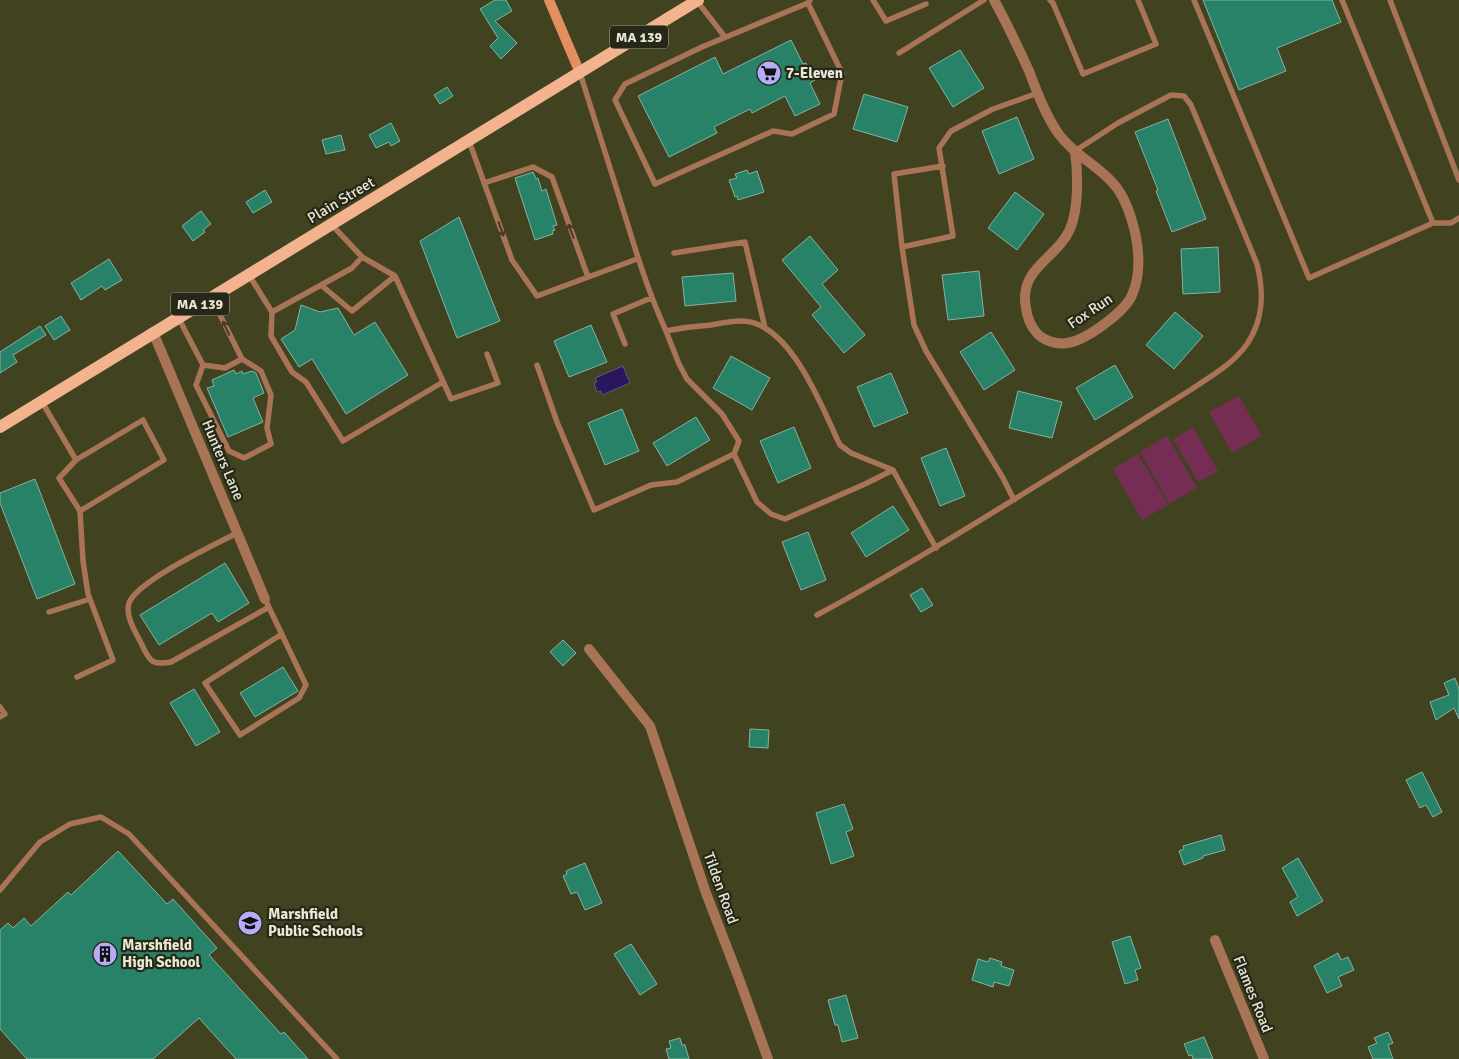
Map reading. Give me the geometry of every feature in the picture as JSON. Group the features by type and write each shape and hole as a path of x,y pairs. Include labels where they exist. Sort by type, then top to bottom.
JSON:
{"main road":[{"name":"Plain Street","path":"0,427 697,0"}],"street":[{"path":"549,0 580,73"},
{"name":"Fox Run","path":"994,0 1019,48 1057,131 1063,140 1075,151 1112,181 1124,200 1132,221 1137,243 1137,280 1132,297 1123,308 1110,318 1076,340 1056,343 1039,335 1033,329 1027,312 1024,292 1029,277 1070,230 1076,208 1077,164 1075,151"},
{"name":"Hunters Lane","path":"154,332 267,603"},
{"name":"Tilden Road","path":"588,649 650,726 706,893 768,1059"},
{"name":"Flames Road","path":"1214,940 1264,1059"}],"lane":[{"path":"697,0 725,38"},
{"path":"873,0 886,21 926,4"},
{"path":"899,53 984,0"},
{"path":"1054,1 1084,74 1156,44 1138,0"},
{"path":"1194,0 1309,278 1433,223 1451,223 1459,218"},
{"path":"1342,0 1433,223"},
{"path":"1390,0 1459,180"},
{"path":"809,1 842,73 834,114 792,134 773,131 655,184 614,100 624,84 809,1"},
{"path":"580,73 618,191 637,259 651,298 687,379 722,414 732,428 738,441 734,454 757,502 771,514 785,518 865,484 892,470"},
{"path":"902,247 953,236 939,148 951,131 993,109 1038,93"},
{"path":"817,616 936,548 1223,368 1246,345 1253,333 1261,309 1262,283 1257,264 1191,105 1184,96 1170,95 1118,123 1075,151"},
{"path":"469,141 512,260 537,296 637,259"},
{"path":"943,166 894,174 902,247 914,325 926,351 1003,478 1014,500"},
{"path":"484,183 533,167 552,177 588,277"},
{"path":"331,224 362,257 395,276 451,399 498,383 488,354"},
{"path":"674,252 744,242 765,328"},
{"path":"272,312 352,268 362,257"},
{"path":"248,275 272,312 271,336 292,372 306,382 343,441 443,382"},
{"path":"322,285 352,310 395,276"},
{"path":"178,317 203,365 196,385 229,451 244,458 271,444 267,428 271,395 260,371 242,359 211,297"},
{"path":"625,344 613,314 651,298"},
{"path":"666,331 742,321 765,328 788,349 802,367 840,445 851,453 892,470 936,548"},
{"path":"203,365 225,368 242,359"},
{"path":"537,365 557,422 594,510 651,485 677,482 734,454"},
{"path":"42,402 76,460"},
{"path":"77,677 113,660 90,599 83,561 80,511 59,478 76,460 144,420 164,460 80,511"},
{"path":"237,533 156,577 136,591 129,604 128,616 147,657 152,662 160,664 171,662 267,603 282,634 306,685 299,698 240,735 205,683 282,634"},
{"path":"49,612 90,599"},
{"path":"0,707 5,714 0,717"},
{"path":"0,890 40,842 70,824 101,817 129,834 337,1059"}],"shaded area":[{"path":"623,366 630,383 602,395 601,391 597,392 594,383 597,382 595,378"},
{"path":"1239,396 1262,436 1232,453 1209,412"},
{"path":"1193,427 1218,471 1198,482 1173,439"},
{"path":"1167,436 1197,488 1169,504 1140,452"},
{"path":"1138,454 1168,505 1142,520 1113,469"}],"building":[{"path":"495,0 506,0 512,11 495,21 517,43 501,59 490,46 498,38 480,9"},
{"path":"1203,0 1332,0 1341,22 1277,48 1286,71 1239,90"},
{"path":"791,40 803,64 806,63 815,80 810,83 820,104 795,116 785,96 752,113 750,109 714,127 717,133 669,157 638,96 715,57 723,74"},
{"path":"960,50 984,88 953,107 929,68"},
{"path":"447,87 453,96 440,104 434,95"},
{"path":"864,94 908,107 897,142 853,129"},
{"path":"1017,117 1034,159 999,174 982,131"},
{"path":"1168,119 1206,219 1172,232 1135,132"},
{"path":"391,123 400,141 391,146 389,142 376,148 369,135"},
{"path":"341,135 345,150 326,154 322,140"},
{"path":"747,170 749,174 757,171 764,192 738,200 737,196 735,197 729,180 737,178 735,174"},
{"path":"533,172 536,179 538,178 542,191 546,189 557,225 553,226 555,230 552,231 553,234 535,240 515,178"},
{"path":"265,190 272,202 253,213 246,202"},
{"path":"1015,192 1044,214 1017,250 988,228"},
{"path":"201,211 211,224 203,230 205,232 193,241 182,226"},
{"path":"459,217 500,321 457,338 420,241"},
{"path":"810,236 838,270 822,284 865,335 844,353 812,315 821,307 782,260"},
{"path":"1218,247 1220,292 1183,294 1181,249"},
{"path":"109,259 122,280 105,290 102,286 81,300 71,283"},
{"path":"979,271 984,316 948,320 942,275"},
{"path":"733,273 736,301 685,306 682,277"},
{"path":"301,305 320,312 338,308 354,335 375,322 408,375 346,414 312,359 299,367 281,339 295,330"},
{"path":"1175,312 1203,336 1174,369 1146,345"},
{"path":"61,316 70,330 54,340 45,326"},
{"path":"591,325 607,362 569,377 554,341"},
{"path":"40,326 46,335 13,355 17,362 0,373 0,352"},
{"path":"991,332 1015,370 984,390 960,352"},
{"path":"731,356 770,378 752,410 713,388"},
{"path":"1115,365 1133,397 1095,420 1076,388"},
{"path":"234,370 236,374 242,371 243,374 252,371 256,373 264,393 253,398 263,422 228,437 207,388 214,386 212,380"},
{"path":"891,373 908,413 874,427 857,387"},
{"path":"1018,391 1062,402 1052,438 1009,428"},
{"path":"622,409 639,451 605,465 588,423"},
{"path":"696,417 710,440 667,466 653,443"},
{"path":"794,427 811,468 778,483 760,441"},
{"path":"946,448 965,496 940,506 921,458"},
{"path":"35,479 75,584 37,599 0,503 0,493"},
{"path":"893,506 909,530 866,557 851,533"},
{"path":"808,532 826,580 801,590 782,542"},
{"path":"225,563 249,603 218,622 212,613 159,645 140,615"},
{"path":"922,588 933,605 921,612 910,595"},
{"path":"563,640 576,653 563,666 550,652"},
{"path":"283,667 298,691 255,717 240,693"},
{"path":"1455,678 1459,689 1459,719 1454,708 1436,720 1430,702 1449,695 1444,683"},
{"path":"194,689 220,732 196,746 170,703"},
{"path":"750,729 769,730 768,748 749,747"},
{"path":"1422,772 1442,812 1433,817 1426,805 1420,808 1406,780"},
{"path":"844,804 853,829 846,832 854,856 831,864 816,813"},
{"path":"1221,835 1225,850 1203,856 1203,858 1184,865 1179,851 1184,849 1183,846"},
{"name":"Marshfield High School","path":"118,851 167,904 173,899 217,948 209,955 281,1034 284,1032 308,1059 236,1059 199,1018 153,1059 27,1059 0,1029 0,930 8,923 13,928 24,918 31,926 68,892 71,895"},
{"path":"1298,858 1323,901 1297,916 1290,902 1298,897 1282,868"},
{"path":"585,863 602,903 585,910 577,892 571,894 563,876 567,874 566,871"},
{"path":"1130,936 1141,968 1135,970 1138,980 1125,984 1112,942"},
{"path":"631,944 657,984 640,995 614,954"},
{"path":"1338,953 1341,960 1348,957 1354,970 1338,977 1342,986 1327,993 1314,966"},
{"path":"990,958 1002,962 1001,966 1014,970 1009,986 994,982 993,987 972,980 978,959 988,962"},
{"path":"846,995 858,1038 842,1042 838,1025 835,1025 828,1000"},
{"path":"1388,1032 1393,1043 1388,1045 1393,1059 1373,1059 1368,1047 1377,1043 1374,1038"},
{"path":"1204,1037 1213,1059 1193,1059 1192,1055 1189,1056 1184,1044"},
{"path":"680,1038 682,1045 685,1045 689,1059 669,1059 666,1049 671,1048 669,1041"}],"place":[{"name":"7-Eleven","path":"769,73"},
{"name":"Marshfield Public Schools","path":"250,923"},
{"name":"Marshfield High School","path":"105,954"}]}
